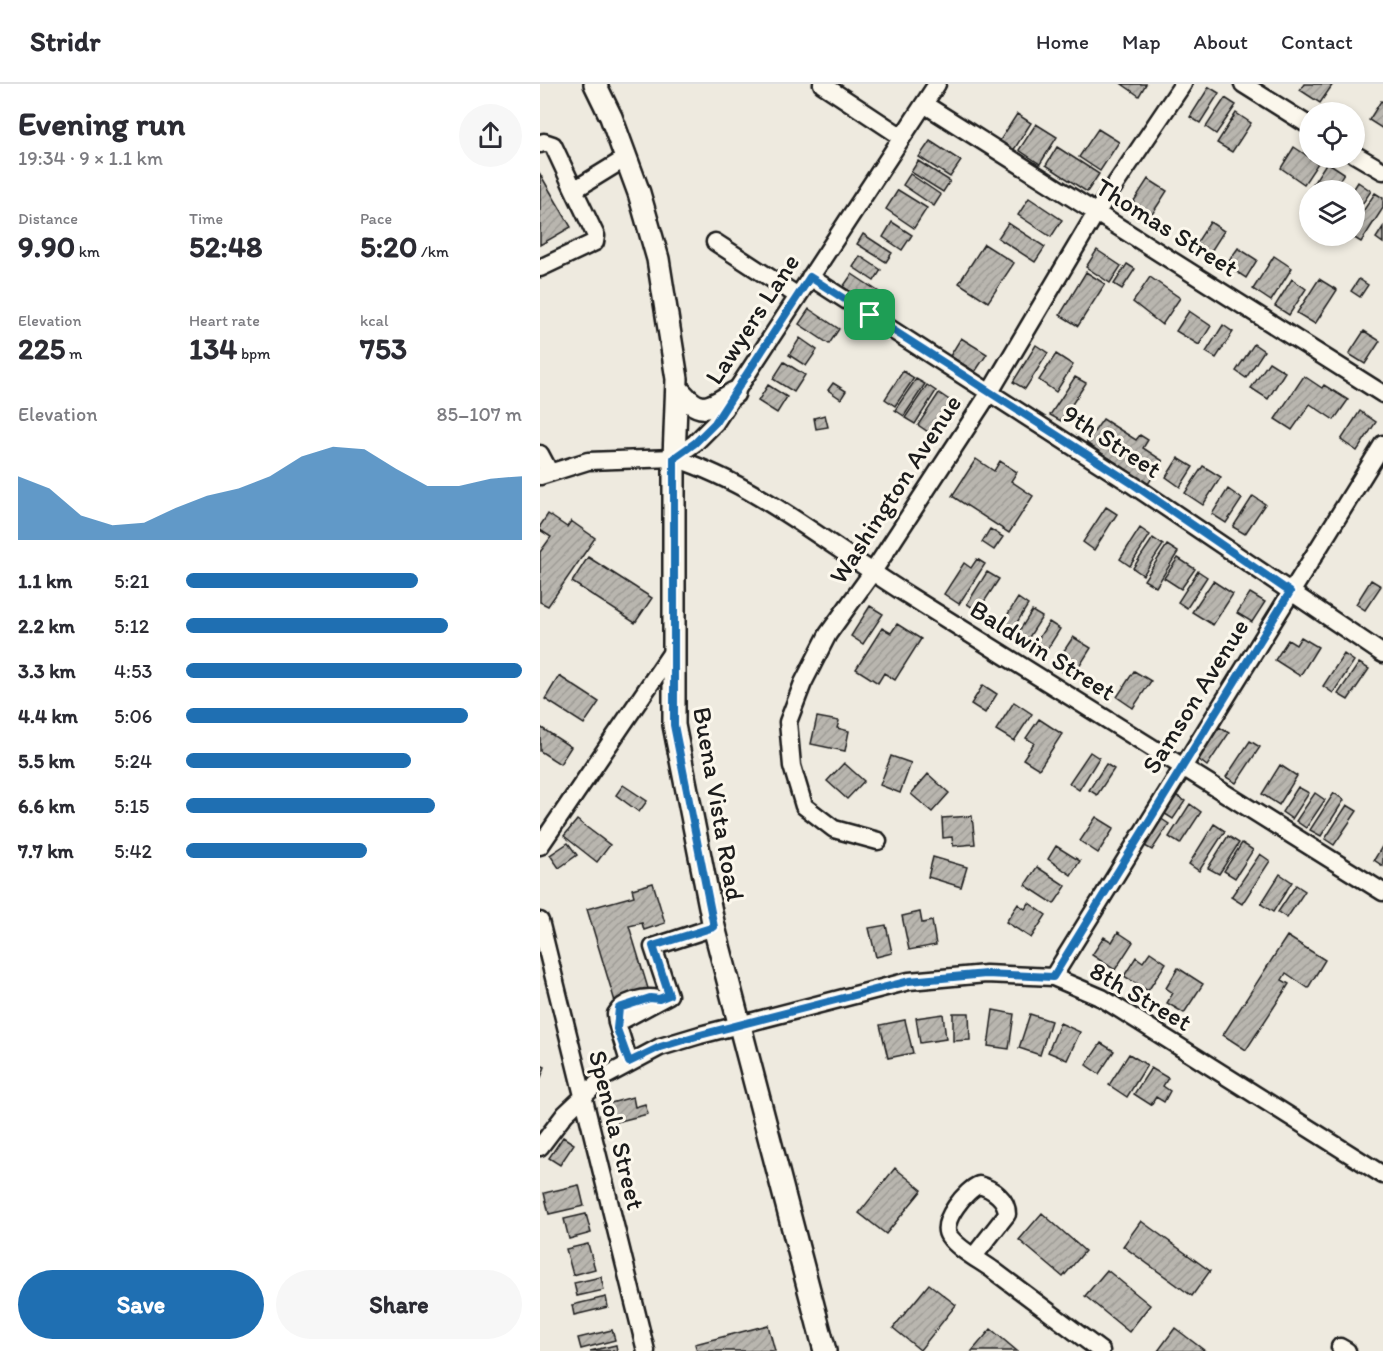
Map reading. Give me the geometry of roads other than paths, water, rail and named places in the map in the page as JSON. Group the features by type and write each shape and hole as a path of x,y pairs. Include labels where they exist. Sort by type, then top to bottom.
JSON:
{"main road":[{"name":"Buena Vista Road","path":"595,84 626,159 658,260 677,388 674,458 674,725 714,927 825,1351"},
{"path":"677,388 697,407 710,408 734,393"}],"street":[{"path":"822,84 902,137"},
{"name":"Lawyers Lane","path":"674,458 695,443 715,423 937,84"},
{"name":"Washington Avenue","path":"878,841 834,829 804,806 792,766 788,723 803,683 828,634 872,573 990,392 1096,213 1182,84"},
{"path":"1243,84 1299,119"},
{"name":"Thomas Street","path":"924,104 1383,394"},
{"path":"540,144 544,142 553,145 596,236 595,242 540,268"},
{"path":"574,190 626,159"},
{"path":"1365,160 1383,171"},
{"path":"715,242 798,296"},
{"name":"9th Street","path":"810,277 1133,484 1383,654"},
{"name":"Samson Avenue","path":"1053,977 1383,444"},
{"path":"540,454 544,474 588,461 674,458"},
{"name":"Baldwin Street","path":"674,458 709,469 747,488 872,573 1383,892"},
{"path":"540,846 674,650"},
{"name":"Spenola Street","path":"540,921 646,1351"},
{"path":"629,1062 617,1023 669,995 653,946 714,927"},
{"name":"8th Street","path":"540,1147 549,1133 604,1077 660,1047 909,981 986,974 1053,977 1102,998 1383,1175"},
{"path":"974,1256 1101,1351"}]}
